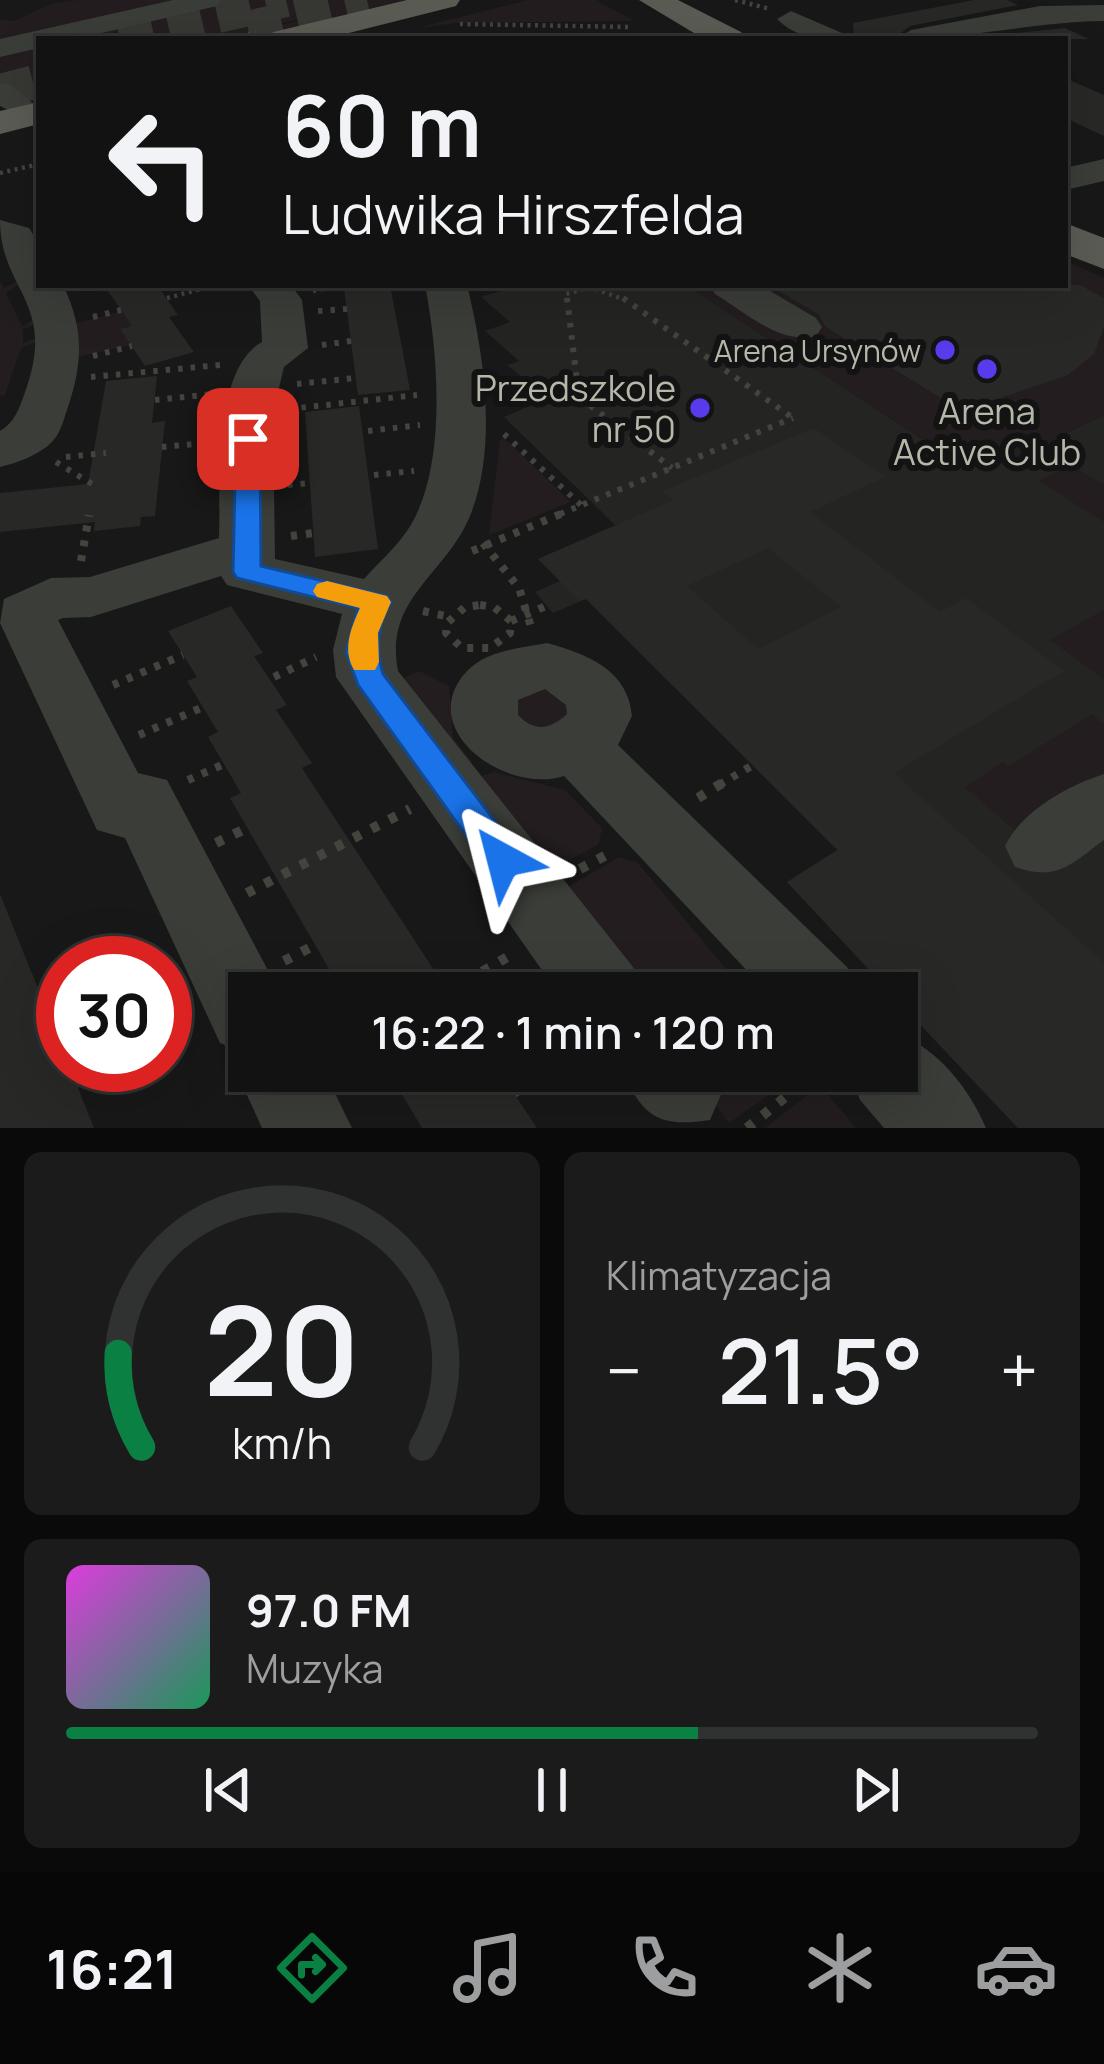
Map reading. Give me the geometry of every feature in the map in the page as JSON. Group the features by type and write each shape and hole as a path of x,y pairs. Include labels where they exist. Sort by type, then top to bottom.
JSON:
{"main road":[{"path":"342,36 486,0"},
{"path":"654,0 722,36"},
{"path":"303,36 450,12"},
{"path":"628,14 689,36"},
{"path":"1068,209 1104,226"},
{"path":"1068,239 1104,256"}],"street":[{"path":"42,36 149,5 208,0"},
{"path":"926,36 1040,14 1104,13"},
{"path":"787,15 826,36"},
{"path":"0,48 36,38"},
{"path":"0,232 15,236 36,273"},
{"path":"0,452 34,432 50,381 62,332 44,288"},
{"path":"271,288 281,299 285,348 252,400 247,572 417,603"},
{"path":"417,603 442,518 463,348 447,288"},
{"path":"735,288 800,327"},
{"path":"228,976 142,800 122,810 25,613 26,589 91,597 247,549"},
{"path":"417,603 369,614 361,652 368,677 589,972"},
{"path":"575,745 800,972"},
{"path":"1041,846 1104,802"},
{"path":"289,1092 308,1128"},
{"path":"909,1092 942,1128"}],"path":[{"path":"735,0 787,15"},
{"path":"450,12 587,22 628,14"},
{"path":"0,172 36,165"},
{"path":"167,298 205,288"},
{"path":"587,288 566,294 578,390 672,468"},
{"path":"417,603 582,506 793,418 616,293 594,288"},
{"path":"162,447 252,400 356,378"},
{"path":"50,381 252,400 453,404 582,506"},
{"path":"368,431 453,404"},
{"path":"50,459 92,484 91,488"},
{"path":"374,475 429,469"},
{"path":"498,565 519,589 536,646"},
{"path":"417,603 452,642 476,650 502,642 511,621 546,606"},
{"path":"417,603 480,604 494,607 511,621"},
{"path":"112,685 183,655"},
{"path":"139,736 203,707"},
{"path":"677,809 753,765"},
{"path":"198,919 449,789"},
{"path":"482,972 556,928"}],"shaded area":[{"path":"407,0 254,36 242,36 316,15 231,36 36,36 36,83 0,91 0,19 13,21 53,3"},
{"path":"528,0 596,0 634,21 458,23 416,28"},
{"name":"Arena Ursynów","path":"1068,261 1104,278 1104,415 1001,464 964,443 942,452 691,288 1068,288"},
{"path":"24,277 6,293 22,326 43,314 45,319 23,330 23,343 49,333 49,337 21,348 5,395 0,396 0,281 4,288"},
{"path":"510,288 691,288 942,452 964,443 1001,464 1104,415 1104,610 1051,640 1104,679 1104,1128 1018,1128 918,1022 918,972 871,972 787,882 837,850 586,599 553,613 535,592 560,581 538,559 616,526 504,417 548,398 507,365 519,361 485,331 510,322 481,297"},
{"path":"122,311 132,326 121,329 131,345 68,359 74,324"},
{"path":"504,438 571,502 489,535 500,440"},
{"path":"1071,465 1104,485 1104,522 1039,481"},
{"path":"1104,610 1104,679 1050,640"},
{"path":"419,671 449,686 453,738 472,762 470,766 388,685"},
{"path":"558,683 575,721 523,733 507,694"},
{"path":"1092,714 1104,724 1104,785 1023,838 965,787 1003,762 1009,766"},
{"path":"494,772 565,790 602,828 599,844 546,873 472,779"},
{"path":"619,857 638,863 729,972 611,972 564,889"},
{"path":"706,1092 773,1092 729,1123"},
{"path":"811,1092 826,1092 856,1128 765,1128"}],"building":[{"path":"974,0 1007,0 1018,5 910,26 897,36 854,36 853,23"},
{"path":"1065,28 1089,39 992,36"},
{"path":"1068,79 1104,95 1104,136 1068,119"},
{"path":"1080,285 1104,298 1104,327 1094,354 1068,375 962,411 826,327 818,314 774,288"},
{"path":"106,288 159,288 178,315 169,317 194,352 145,366 120,329 132,326"},
{"path":"391,288 410,390 358,395 344,289"},
{"path":"157,376 152,423 165,421 155,516 141,517 140,526 94,531 95,522 0,532 0,493 88,484 106,381"},
{"path":"359,406 378,549 315,557 305,412"},
{"path":"814,428 885,477 810,512 940,612 966,598 1064,671 894,773 1104,963 1104,1128 1018,1128 918,1022 918,972 871,972 787,882 838,850 586,599 580,601 538,559 673,500 663,491","holes":["768,548 841,607 758,649 687,586"]},
{"path":"231,606 263,653 254,656 287,705 276,710 312,763 302,768 435,972 331,972 230,798 241,793 208,737 218,732 187,681 197,677 168,631"},
{"path":"0,894 36,983 36,1092 80,1092 94,1128 0,1128"},
{"path":"401,1092 513,1092 537,1128 422,1128"}],"tunnel":[{"path":"133,36 286,0"},
{"path":"248,28 367,0"},
{"path":"0,91 36,82"}],"slow traffic":[{"path":"327,591 377,602 364,633 364,662"}],"place":[{"name":"Arena Ursynów","path":"945,350"},
{"name":"Arena Active Club","path":"987,369"},
{"name":"Przedszkole nr 50","path":"700,408"}],"route":[{"path":"248,439 247,572 377,602 369,614 361,652 368,677 503,860"}]}
